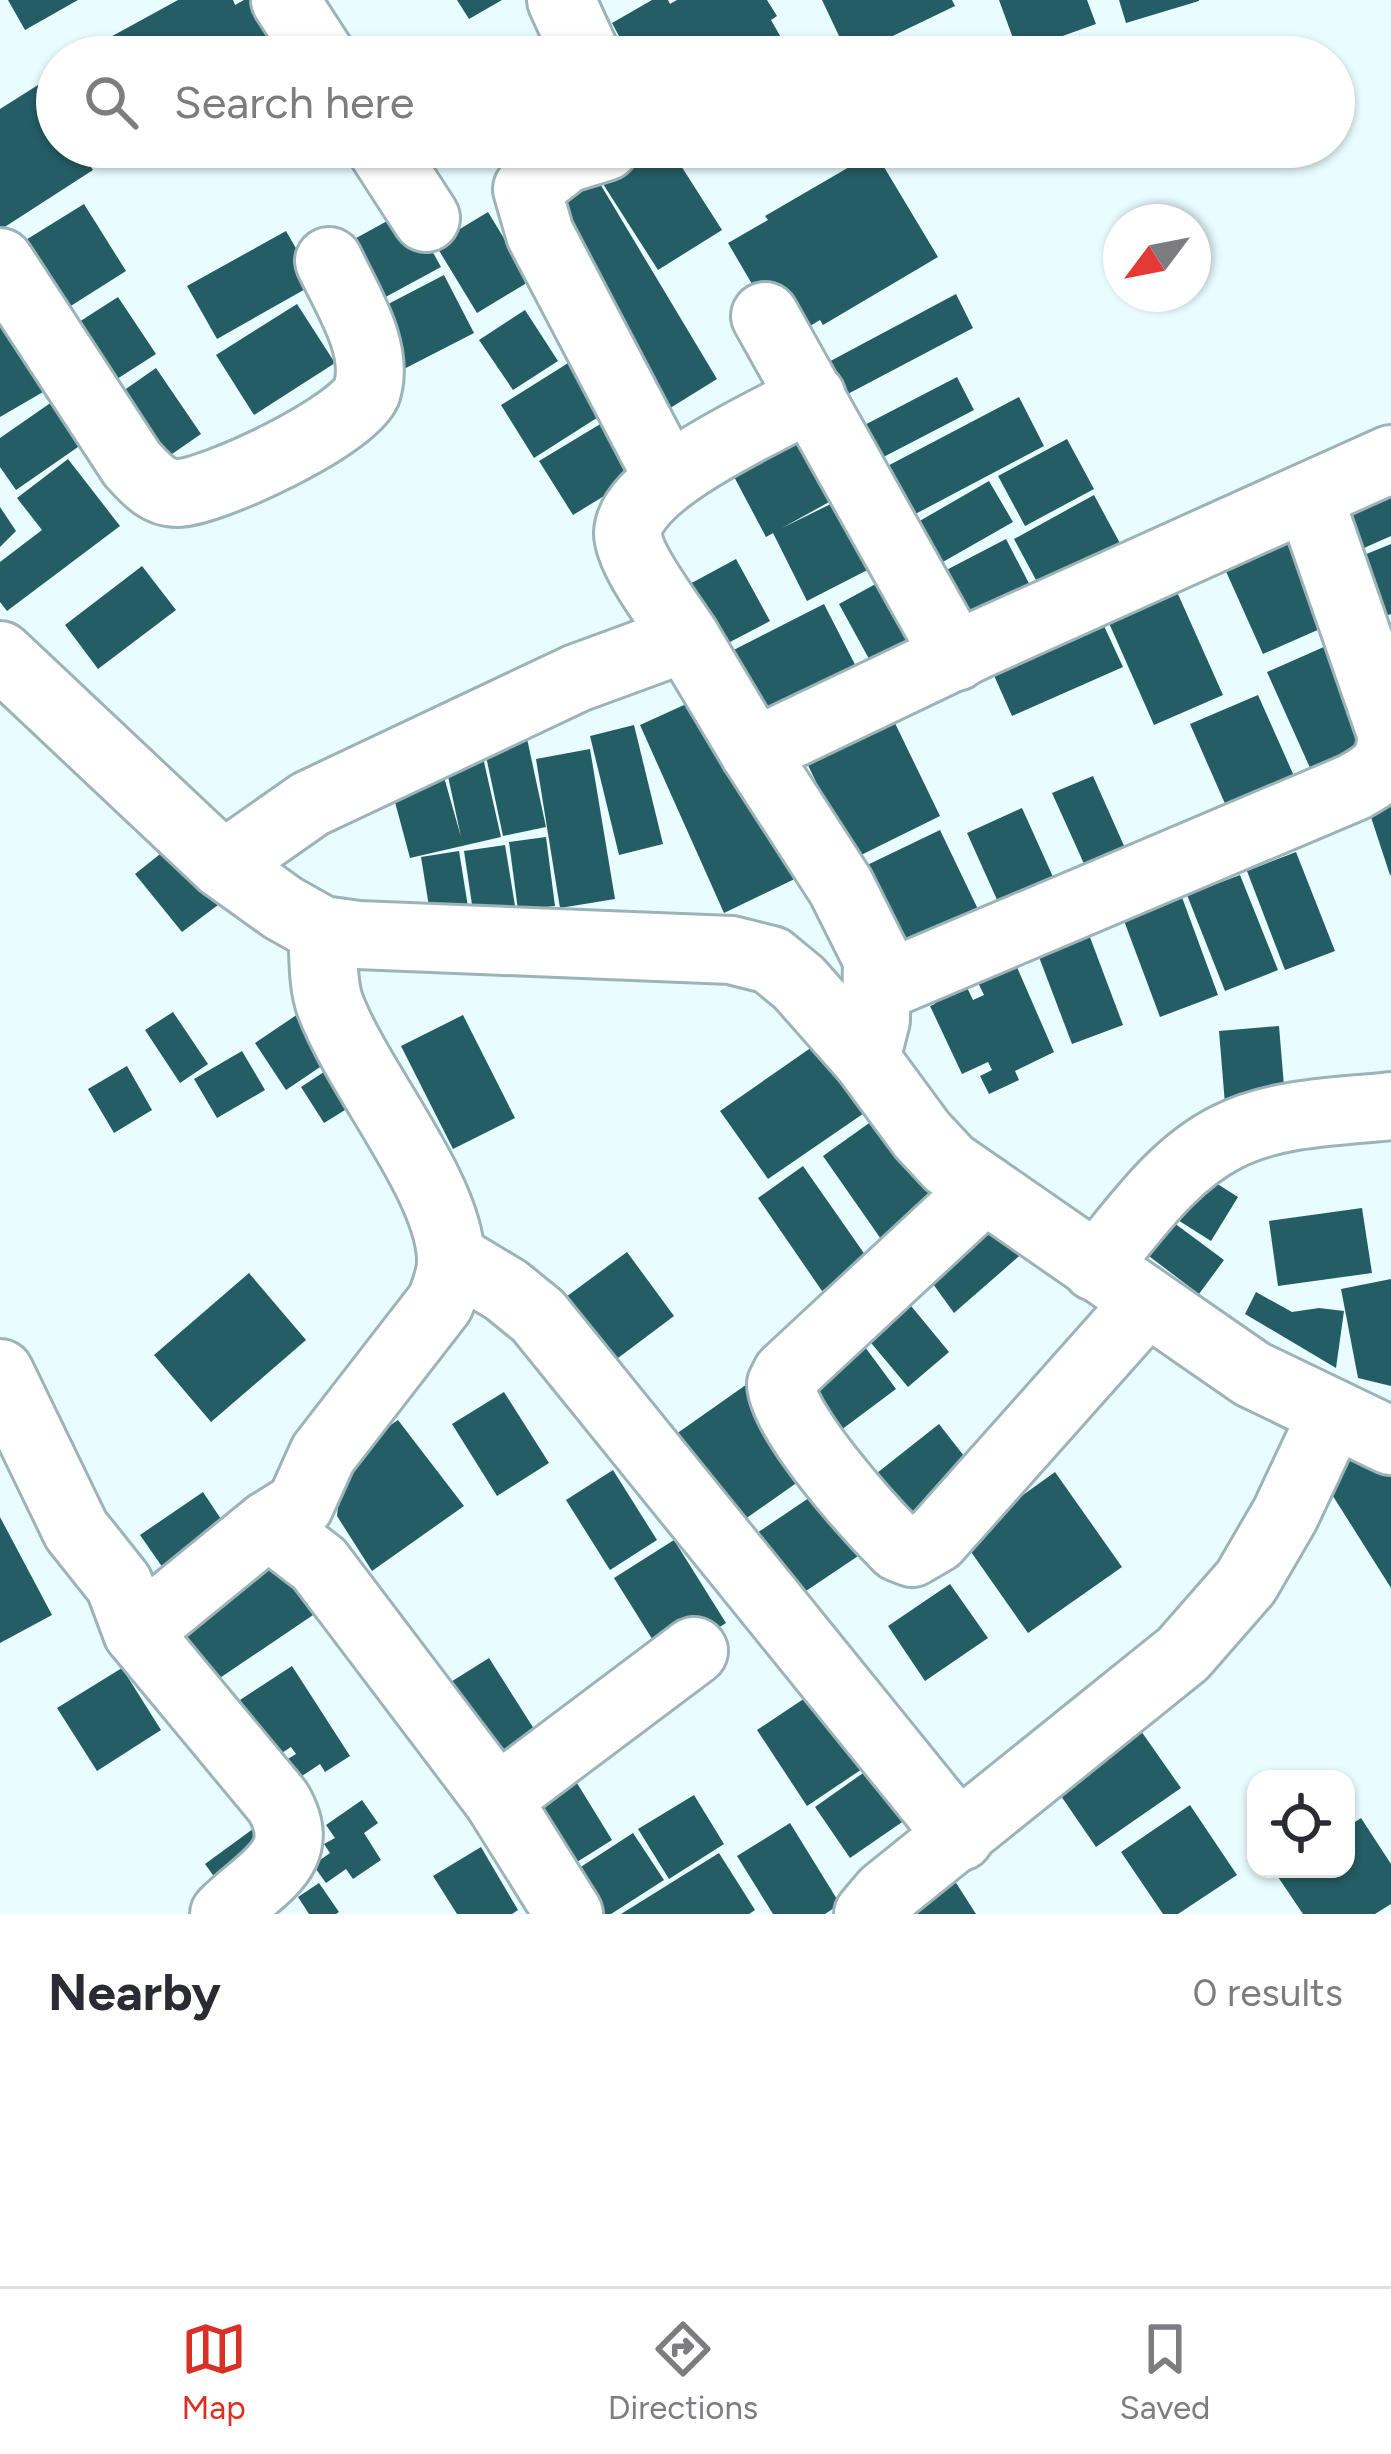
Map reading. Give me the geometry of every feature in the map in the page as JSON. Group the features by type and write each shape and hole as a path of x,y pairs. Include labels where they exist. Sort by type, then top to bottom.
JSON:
{"street":[{"path":"285,0 308,36"},
{"path":"561,0 577,36"},
{"path":"394,168 426,218"},
{"path":"554,168 527,189 541,234 668,478"},
{"path":"0,262 133,464 149,484 172,493 198,491 284,453 343,417 366,395 370,369 364,338 329,261"},
{"path":"764,316 956,657"},
{"path":"812,398 668,478 632,517 628,535 634,555 842,887 877,959 879,988 866,1059"},
{"path":"754,752 1391,459"},
{"path":"879,988 1354,787 1379,772 1389,759 1391,736 1375,636 1309,497"},
{"path":"223,865 310,803 578,678 686,638"},
{"path":"0,655 223,865 322,930 730,950 771,960 799,983 866,1059 949,1164 1252,1374 1391,1441"},
{"path":"137,1631 299,1505 323,1454 440,1303 449,1280 452,1257 442,1218 425,1179 356,1064 328,999 322,930"},
{"path":"985,1189 786,1374 781,1384 788,1411 828,1466 899,1548 913,1553 936,1539 1121,1285 1167,1181 1227,1137 1291,1117 1391,1106"},
{"path":"452,1257 506,1290 551,1331 960,1837"},
{"path":"0,1373 76,1530 119,1584 137,1631 290,1822 292,1841 285,1856 224,1914"},
{"path":"868,1914 885,1894 1183,1654 1246,1582 1285,1515 1333,1413"},
{"path":"268,1525 319,1564 497,1798 569,1914"},
{"path":"497,1798 694,1651"}],"building":[{"path":"8,0 78,0 25,30"},
{"path":"178,0 233,0 235,5 268,0 286,36 112,36"},
{"path":"457,0 502,0 469,19"},
{"path":"652,0 670,4 677,0 767,0 777,16 771,20 780,36 619,36 612,23"},
{"path":"822,0 952,0 955,6 893,36 839,36"},
{"path":"999,0 1087,0 1096,24 1063,36 1012,36"},
{"path":"1119,0 1199,0 1199,1 1126,23"},
{"path":"36,86 36,168 93,170 0,230 0,109"},
{"path":"593,168 682,168 722,230 658,270"},
{"path":"848,168 885,168 938,257 823,325 820,320 795,335 780,332 728,243 768,220 765,216"},
{"path":"593,172 717,379 667,410 542,203"},
{"path":"84,204 126,271 58,314 16,246"},
{"path":"409,209 441,267 369,306 338,248"},
{"path":"488,212 530,281 477,313 435,244"},
{"path":"286,231 316,283 217,339 187,286"},
{"path":"444,275 474,333 400,371 369,314"},
{"path":"956,294 973,328 825,406 808,373"},
{"path":"118,297 156,354 92,395 54,338"},
{"path":"297,304 335,363 254,415 216,355"},
{"path":"0,305 62,381 0,417"},
{"path":"525,310 558,361 513,390 479,340"},
{"path":"581,355 614,407 534,458 501,405"},
{"path":"156,368 201,434 146,472 100,407"},
{"path":"957,377 974,410 870,464 853,431"},
{"path":"72,388 101,431 16,490 0,467 0,438"},
{"path":"1019,397 1044,446 904,520 878,471"},
{"path":"805,411 849,491 782,528 849,495 883,562 807,601 773,533 766,537 723,456"},
{"path":"607,420 640,474 573,515 539,461"},
{"path":"1067,439 1094,489 1025,526 998,476"},
{"path":"68,459 120,526 7,611 0,602 0,562 42,530 17,498"},
{"path":"1391,472 1391,536 1355,552 1331,498"},
{"path":"989,481 1013,522 927,571 904,530"},
{"path":"1094,495 1129,560 1049,604 1014,539"},
{"path":"0,507 16,531 0,547"},
{"path":"1309,530 1347,617 1263,654 1224,567"},
{"path":"1006,539 1036,597 964,635 933,577"},
{"path":"1391,544 1391,614 1377,619 1354,559"},
{"path":"736,559 770,621 709,653 675,592"},
{"path":"142,566 176,610 98,669 65,625"},
{"path":"894,574 934,650 880,679 839,604"},
{"path":"1173,583 1223,695 1154,725 1105,614"},
{"path":"824,604 866,686 762,738 720,657"},
{"path":"1098,613 1123,667 1012,716 988,662"},
{"path":"1335,642 1378,740 1311,770 1267,672"},
{"path":"717,690 805,874 724,913 640,725"},
{"path":"1258,695 1298,785 1230,815 1190,724"},
{"path":"892,717 940,816 853,859 805,759"},
{"path":"523,720 546,827 503,836 480,728"},
{"path":"634,725 663,844 619,855 590,736"},
{"path":"479,740 501,837 410,858 388,776 440,763 461,837 442,748"},
{"path":"590,749 615,899 560,908 536,759"},
{"path":"1093,776 1125,848 1085,866 1052,793"},
{"path":"1391,790 1391,875 1390,875 1365,799"},
{"path":"1022,808 1058,888 1003,913 967,833"},
{"path":"940,830 987,928 909,966 861,868"},
{"path":"546,837 555,906 518,910 509,842"},
{"path":"174,843 222,902 182,932 135,874"},
{"path":"505,845 516,912 474,918 464,851"},
{"path":"459,851 469,913 431,919 421,857"},
{"path":"1296,852 1335,951 1285,970 1247,871"},
{"path":"1240,875 1278,970 1225,991 1187,895"},
{"path":"1176,881 1218,995 1160,1017 1117,902"},
{"path":"1079,908 1123,1025 1072,1044 1028,928"},
{"path":"1009,949 1054,1052 1015,1071 1019,1080 989,1094 980,1076 992,1070 988,1062 962,1074 930,1006 935,1004 928,988 960,973 973,1000 984,995 971,968"},
{"path":"173,1012 208,1064 180,1083 145,1030"},
{"path":"298,1014 329,1061 286,1090 255,1043"},
{"path":"463,1015 515,1118 453,1149 401,1046"},
{"path":"1279,1026 1285,1098 1225,1104 1219,1031"},
{"path":"825,1038 873,1107 768,1179 720,1111"},
{"path":"242,1051 265,1090 217,1118 194,1079"},
{"path":"336,1064 361,1100 324,1123 301,1087"},
{"path":"127,1066 152,1110 114,1133 88,1089"},
{"path":"879,1116 946,1213 890,1252 823,1156"},
{"path":"803,1166 868,1259 822,1291 758,1198"},
{"path":"1189,1166 1238,1197 1211,1241 1162,1210"},
{"path":"1362,1208 1372,1273 1278,1286 1269,1221"},
{"path":"1158,1211 1224,1260 1199,1294 1133,1244"},
{"path":"964,1220 1025,1251 954,1313 915,1259"},
{"path":"627,1252 674,1316 598,1373 551,1308"},
{"path":"249,1273 306,1340 211,1422 154,1355"},
{"path":"1391,1279 1391,1386 1358,1378 1341,1289"},
{"path":"893,1284 949,1352 908,1387 851,1319"},
{"path":"1256,1292 1292,1312 1344,1311 1336,1368 1245,1314"},
{"path":"851,1328 896,1389 833,1436 788,1376"},
{"path":"750,1382 812,1472 731,1529 669,1439"},
{"path":"504,1392 549,1463 497,1496 452,1424"},
{"path":"398,1420 464,1506 372,1571 337,1516 341,1476 361,1445"},
{"path":"939,1424 982,1479 919,1527 877,1473"},
{"path":"1343,1449 1391,1466 1391,1588 1331,1493"},
{"path":"613,1470 657,1540 610,1570 566,1500"},
{"path":"1055,1472 1122,1567 1028,1633 962,1539"},
{"path":"837,1479 879,1542 800,1595 757,1533"},
{"path":"203,1492 225,1525 163,1568 140,1535"},
{"path":"0,1517 52,1615 0,1643"},
{"path":"674,1540 726,1623 666,1661 614,1578"},
{"path":"278,1551 319,1611 205,1688 165,1630"},
{"path":"950,1584 988,1638 925,1681 888,1626"},
{"path":"489,1658 548,1751 504,1779 446,1685"},
{"path":"292,1666 350,1756 325,1772 320,1764 299,1778 286,1760 296,1754 291,1747 277,1756 240,1700"},
{"path":"122,1668 161,1730 97,1771 57,1708"},
{"path":"820,1688 871,1763 807,1806 757,1730"},
{"path":"1134,1721 1181,1788 1096,1847 1050,1780"},
{"path":"564,1762 612,1840 569,1867 521,1789"},
{"path":"873,1766 908,1818 850,1858 815,1807"},
{"path":"694,1795 724,1844 669,1879 638,1829"},
{"path":"362,1800 378,1823 364,1833 381,1860 353,1879 346,1869 326,1883 313,1865 330,1853 324,1844 335,1838 326,1825"},
{"path":"1190,1805 1237,1875 1178,1914 1163,1914 1121,1852"},
{"path":"1361,1818 1391,1864 1391,1904 1375,1914 1303,1914 1279,1878 1355,1878 1355,1822"},
{"path":"790,1823 840,1904 825,1914 773,1914 737,1856"},
{"path":"257,1826 275,1849 223,1889 205,1864"},
{"path":"633,1833 664,1880 611,1914 599,1914 573,1872"},
{"path":"481,1847 518,1910 512,1914 457,1914 433,1876"},
{"path":"719,1853 755,1910 749,1914 621,1914"},
{"path":"951,1875 976,1914 889,1914"},
{"path":"319,1883 336,1914 309,1914 298,1897"}]}
